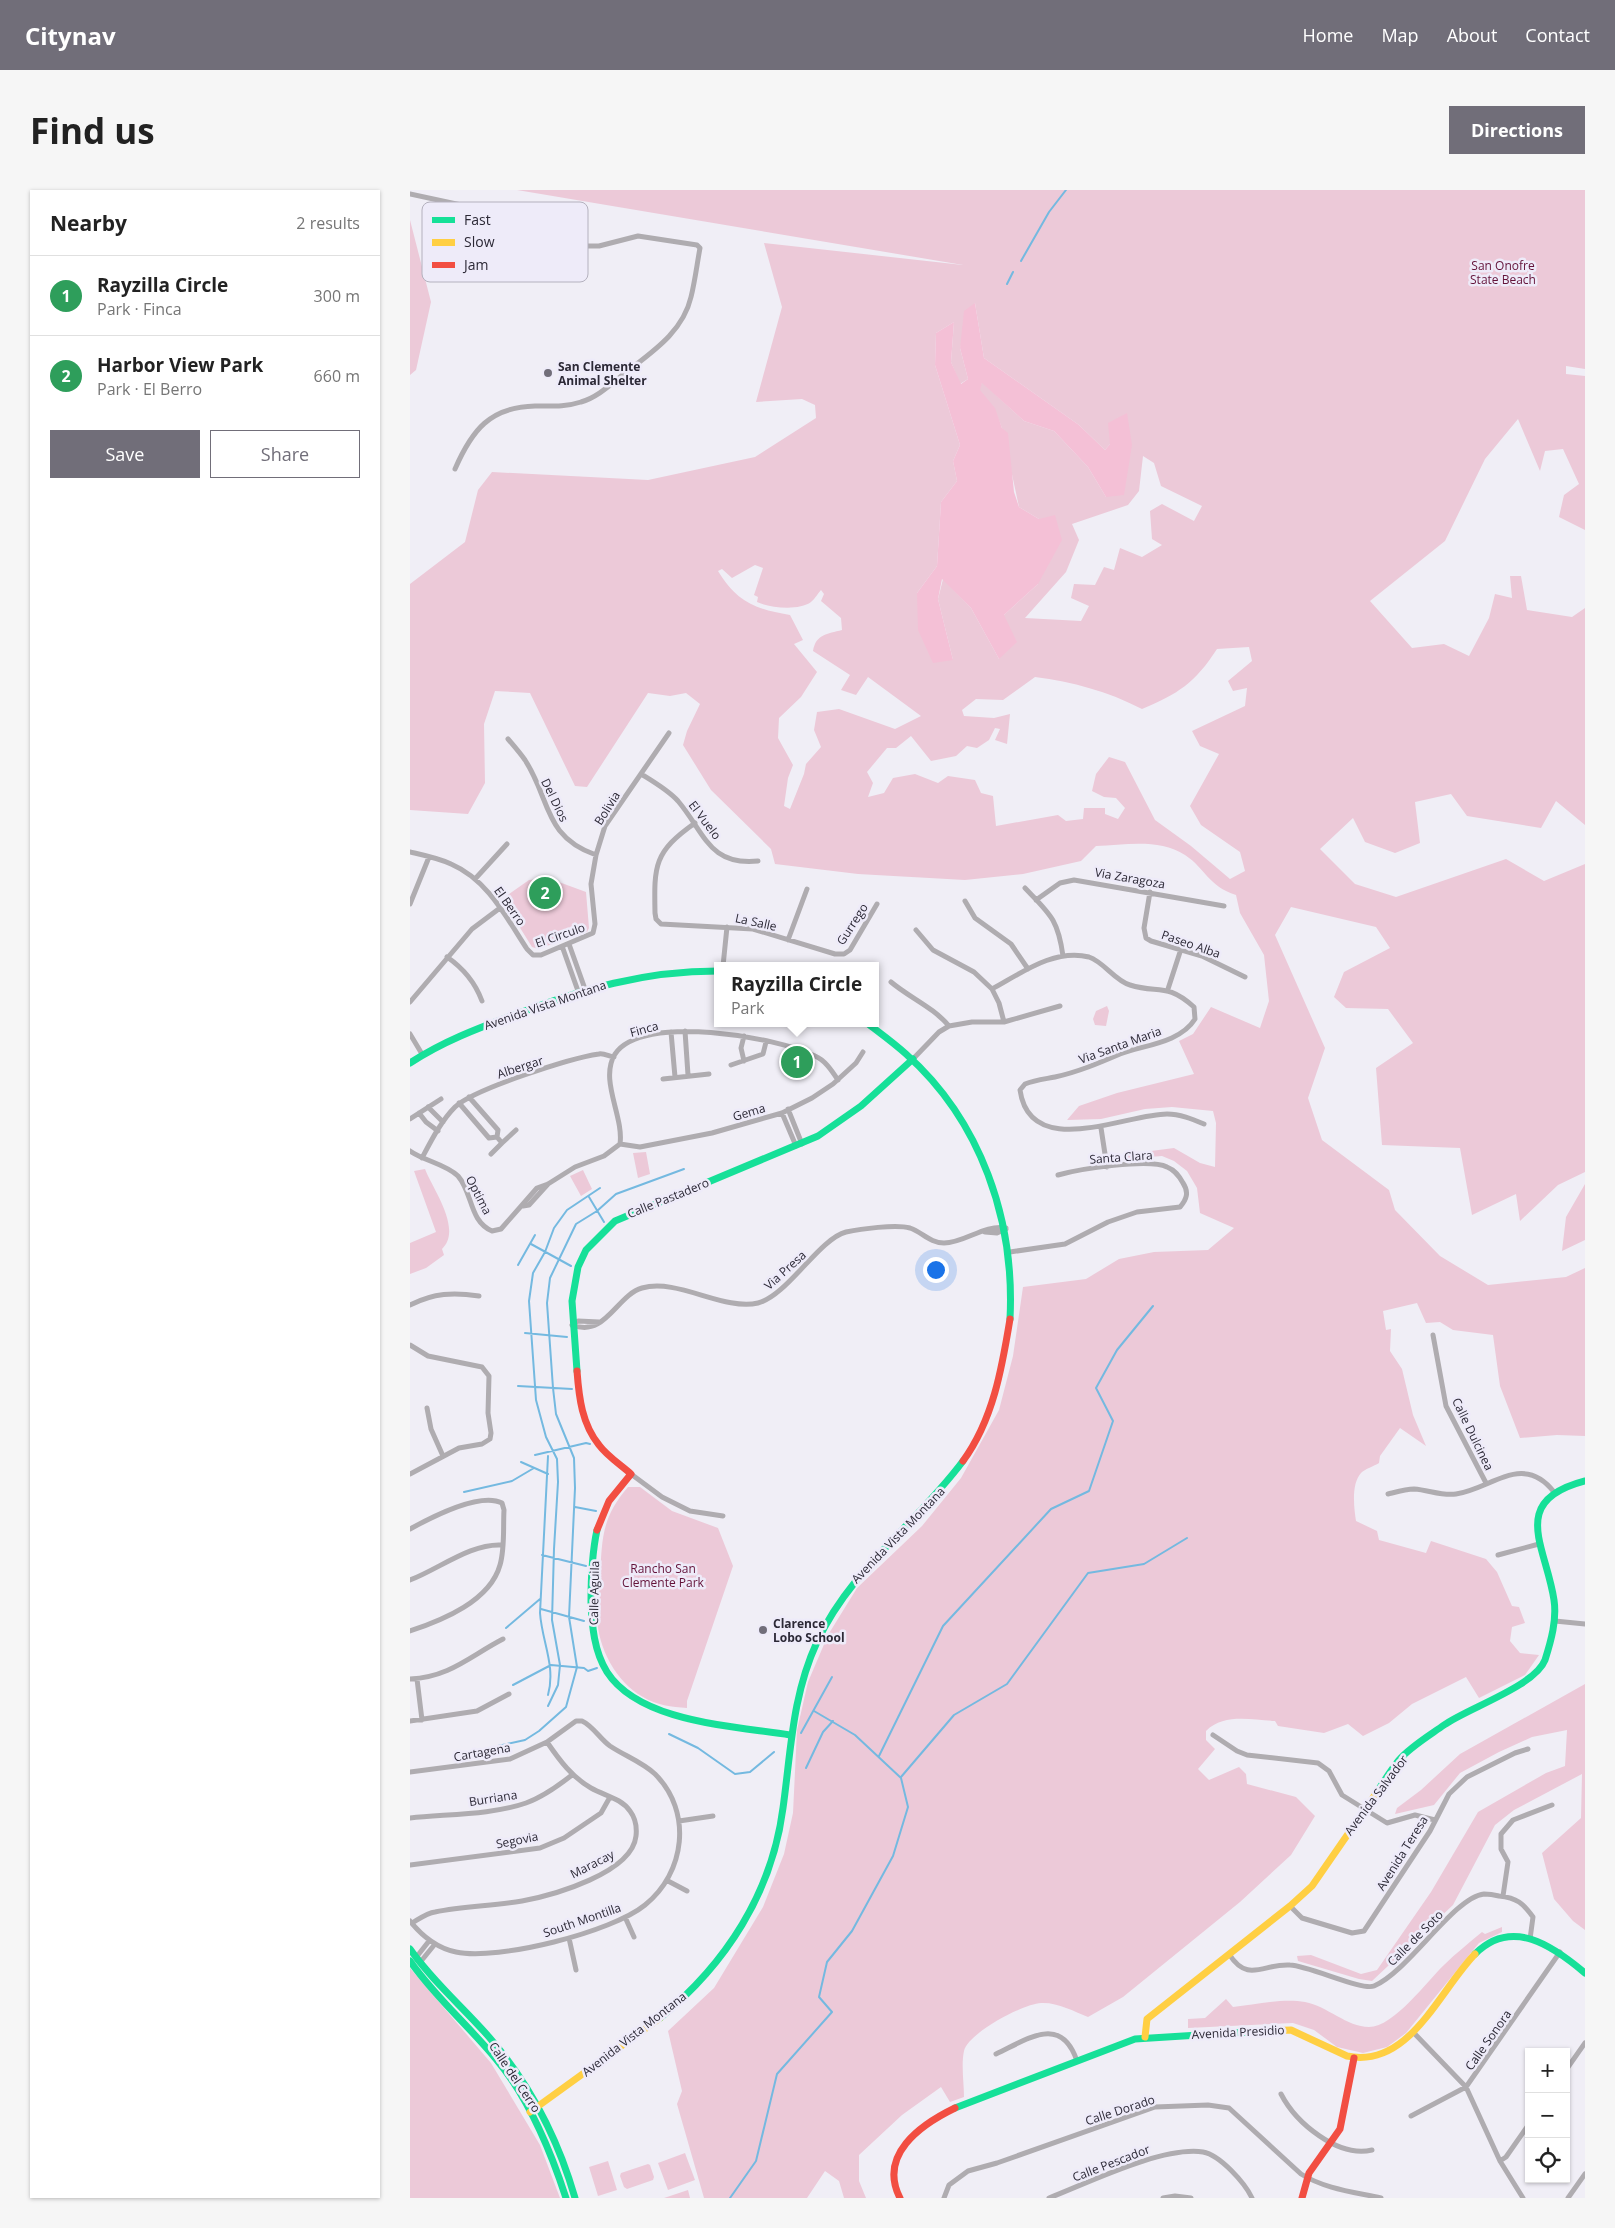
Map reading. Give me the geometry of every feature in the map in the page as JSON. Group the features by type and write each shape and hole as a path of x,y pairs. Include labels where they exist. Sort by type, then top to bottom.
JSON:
{"street":[{"path":"410,194 447,202"},
{"path":"456,469 466,445 481,426 500,412 518,406 558,407 582,402 597,395 664,342 684,316 691,298 700,246 638,236 599,246 588,246"},
{"name":"Bolivia","path":"593,933 595,924 591,884 596,855 605,826 669,733"},
{"name":"Del Dios","path":"508,739 526,761 560,833 579,849 596,855"},
{"name":"El Vuelo","path":"641,774 672,795 709,844 726,859 742,862 758,861"},
{"name":"La Salle","path":"695,823 667,845 656,869 656,919 661,924 753,930 844,954"},
{"path":"475,879 507,844"},
{"name":"El Berro","path":"410,852 451,864 475,879 491,894 527,949 533,955"},
{"path":"410,904 429,857"},
{"name":"Via Zaragoza","path":"1036,900 1060,883 1074,880 1224,906"},
{"path":"1025,888 1053,916 1061,940 1063,956"},
{"path":"788,940 807,889"},
{"name":"Paseo Alba","path":"1150,892 1144,928 1146,938 1202,956 1245,977"},
{"path":"965,901 975,918 1011,944 1028,968"},
{"name":"Gurrego","path":"844,954 850,950 877,904"},
{"path":"410,1002 472,929 500,908"},
{"path":"723,962 727,927"},
{"path":"916,930 933,950 974,972 992,989 999,1003 1004,1022"},
{"name":"El Circulo","path":"533,955 568,944 593,933"},
{"path":"568,944 581,990"},
{"path":"562,946 581,990"},
{"path":"1168,990 1181,949"},
{"name":"Via Santa Maria","path":"992,989 1028,968 1063,956 1089,958 1129,985 1168,990 1185,999 1194,1007 1196,1019 1192,1024 1158,1044 1122,1054 1090,1067 1025,1084 1020,1090 1021,1100 1030,1115 1044,1124 1078,1130 1101,1128 1167,1114 1181,1115 1204,1124"},
{"path":"447,957 456,963 476,985 482,1001"},
{"name":"Avenida Vista Montana","path":"410,1062 454,1038 581,990 634,975 688,970 714,971"},
{"path":"891,982 909,997 937,1012 949,1026"},
{"name":"Calle Pastadero","path":"723,1516 690,1512 662,1497 631,1474 599,1446 584,1420 578,1399 572,1301 578,1267 586,1250 615,1221 799,1145 830,1130 886,1086 939,1032 949,1026 972,1022 1004,1022 1060,1006"},
{"name":"Avenida Vista Montana","path":"530,2112 584,2074 681,2000 716,1965 736,1935 758,1895 777,1840 782,1815 790,1735 799,1694 810,1658 834,1609 848,1588 871,1561 945,1487 970,1449 995,1393 1008,1343 1012,1294 1010,1252 1006,1228 995,1188 983,1158 962,1118 913,1059 872,1027"},
{"path":"685,1031 688,1075"},
{"name":"Finca","path":"614,1057 632,1040 671,1032 685,1031 744,1036 815,1056 825,1063 838,1080"},
{"path":"671,1032 675,1077"},
{"path":"410,1034 422,1054"},
{"path":"744,1036 740,1048 744,1061"},
{"path":"731,1065 763,1054 766,1042"},
{"name":"Gema","path":"620,1144 640,1147 712,1133 782,1113 812,1098 838,1080 856,1063 863,1052"},
{"name":"Albergar","path":"422,1158 443,1122 468,1097 532,1074 600,1054 614,1057"},
{"path":"614,1057 611,1069 611,1083 619,1124 620,1144"},
{"path":"663,1079 709,1074"},
{"path":"468,1097 498,1130 496,1137"},
{"path":"410,1119 441,1099"},
{"path":"459,1104 489,1138 496,1137"},
{"path":"428,1107 443,1122"},
{"path":"788,1110 799,1145"},
{"path":"419,1113 426,1122 438,1131"},
{"path":"782,1113 799,1145"},
{"path":"1101,1128 1107,1167"},
{"path":"491,1154 516,1130"},
{"path":"496,1137 502,1143"},
{"name":"Optima","path":"410,1151 448,1169 458,1177 478,1219 492,1231 501,1229 523,1206 525,1199 537,1188 548,1184 575,1167 604,1156 620,1144"},
{"name":"Santa Clara","path":"1010,1252 1065,1244 1108,1222 1137,1212 1180,1207 1186,1200 1187,1188 1178,1174 1166,1166 1152,1163 1076,1170 1058,1175"},
{"name":"Via Presa","path":"572,1325 578,1321 600,1322 614,1313 632,1292 650,1287 744,1303 763,1301 788,1281 834,1238 844,1232 906,1227 927,1238 944,1243 985,1232 992,1228 1006,1228"},
{"path":"410,1305 440,1293 460,1293 479,1296"},
{"name":"Calle Dulcinea","path":"1433,1335 1446,1406 1486,1483"},
{"path":"410,1345 428,1356 482,1367 486,1370 489,1376 488,1413 492,1433 490,1439 482,1444 459,1448 410,1474"},
{"path":"427,1408 431,1428 443,1456"},
{"path":"1388,1494 1415,1489 1434,1494 1456,1494 1517,1473 1535,1477 1554,1492 1572,1484 1585,1482"},
{"name":"Calle Aguila","path":"631,1474 618,1488 603,1510 596,1535 592,1627 594,1639 604,1666 624,1690 654,1710 682,1717 790,1735"},
{"name":"Avenida Salvador","path":"1145,2037 1147,2019 1290,1906 1312,1886 1363,1809 1400,1759 1424,1738 1445,1724 1529,1680 1544,1662 1554,1621 1551,1587 1539,1544 1537,1522 1544,1502 1554,1492"},
{"path":"410,1530 446,1511 472,1503 497,1500 502,1503 504,1510 500,1564 492,1582 483,1593 437,1621 410,1631"},
{"path":"1498,1555 1539,1544"},
{"path":"410,1580 431,1572 478,1547 502,1545"},
{"path":"1554,1621 1585,1624"},
{"path":"410,1679 445,1673 503,1639"},
{"path":"417,1679 422,1720"},
{"path":"410,1721 477,1711 509,1694"},
{"name":"Cartagena","path":"410,1772 510,1759 547,1742 578,1721"},
{"name":"South Montilla","path":"432,1942 456,1952 475,1954 544,1945 569,1938 625,1917 644,1907 668,1881 676,1864 681,1841 679,1821 668,1792 655,1774 609,1746 584,1722 578,1721"},
{"path":"1213,1735 1237,1752 1247,1755 1318,1763 1329,1771 1342,1795 1387,1822 1416,1815 1435,1820"},
{"name":"Maracay","path":"411,1922 433,1912 523,1900 553,1893 616,1866 630,1852 635,1843 637,1829 630,1811 622,1802 592,1788 572,1775 547,1742"},
{"name":"Avenida Teresa","path":"1290,1906 1302,1918 1352,1933 1364,1931 1430,1831 1449,1794 1467,1777 1515,1753 1528,1749"},
{"name":"Burriana","path":"410,1818 496,1810 525,1803 549,1792 572,1775"},
{"name":"Segovia","path":"410,1865 540,1848 564,1838 601,1813 610,1797"},
{"path":"1503,1896 1508,1862 1501,1849 1501,1834 1513,1820 1552,1805"},
{"path":"679,1821 713,1816"},
{"path":"668,1881 687,1891"},
{"name":"Calle de Soto","path":"1228,1954 1243,1968 1256,1972 1288,1965 1316,1970 1358,1986 1372,1987 1392,1975 1465,1902 1483,1894 1503,1896 1522,1902 1533,1916 1530,1939"},
{"path":"625,1917 634,1937"},
{"path":"411,1922 432,1942 422,1960 413,1962"},
{"name":"Avenida Presidio","path":"900,2198 892,2180 892,2168 897,2155 906,2143 952,2109 1145,2037 1291,2030 1304,2033 1333,2052 1354,2058 1367,2058 1389,2052 1398,2047 1413,2032 1479,1951 1488,1943 1510,1936 1530,1939 1560,1952 1585,1973"},
{"path":"569,1938 576,1970"},
{"name":"Calle del Cerro","path":"410,1948 413,1962 430,1988 498,2061 530,2112 547,2147 566,2198"},
{"name":"Calle Sonora","path":"1411,2116 1466,2087 1560,1952"},
{"name":"Calle del Cerro","path":"413,1962 489,2038 506,2059 537,2106 556,2143 575,2198"},
{"path":"1413,2032 1466,2087 1500,2160 1523,2198"},
{"path":"996,2054 1036,2035 1049,2033 1062,2036 1071,2044 1077,2061"},
{"path":"1570,2064 1585,2043"},
{"path":"1302,2198 1305,2177 1336,2137 1343,2118 1354,2058"},
{"path":"1281,2094 1287,2105 1330,2143 1363,2152 1372,2150"},
{"name":"Calle Dorado","path":"944,2198 950,2185 968,2171 998,2163 1155,2107 1208,2105 1229,2108 1305,2177 1335,2189 1382,2198"},
{"path":"1500,2160 1506,2157 1525,2130"},
{"name":"Calle Pescador","path":"1050,2198 1160,2155 1204,2152 1221,2162 1247,2187 1252,2198"},
{"path":"1568,2198 1585,2174"},
{"path":"1163,2198 1175,2196 1191,2198"}],"green space":[{"name":"San Onofre State Beach","path":"517,190 1585,190 1585,369 1566,366 1566,374 1585,376 1585,530 1559,517 1564,495 1579,484 1563,449 1545,451 1540,471 1518,419 1485,459 1445,541 1370,601 1412,648 1444,644 1469,656 1489,618 1495,594 1512,598 1510,576 1521,576 1527,610 1572,617 1585,608 1585,825 1556,801 1541,828 1467,816 1451,794 1415,802 1420,843 1395,853 1365,842 1353,818 1320,849 1355,884 1396,897 1506,859 1544,881 1585,864 1585,1172 1558,1185 1520,1221 1516,1194 1472,1215 1460,1148 1382,1145 1376,1068 1413,1043 1388,1009 1346,1008 1334,997 1344,972 1390,948 1376,927 1291,907 1275,935 1325,1048 1308,1098 1322,1140 1389,1190 1395,1210 1440,1256 1488,1285 1566,1277 1585,1268 1585,1436 1557,1435 1520,1438 1500,1386 1493,1335 1453,1330 1440,1322 1426,1323 1417,1303 1383,1311 1386,1330 1391,1329 1390,1351 1402,1369 1413,1415 1426,1446 1400,1428 1380,1456 1379,1463 1361,1473 1358,1478 1354,1490 1356,1521 1377,1531 1379,1540 1426,1553 1431,1541 1486,1559 1497,1572 1512,1606 1519,1607 1525,1623 1512,1627 1510,1641 1520,1653 1539,1655 1525,1675 1479,1698 1466,1677 1412,1704 1389,1723 1363,1736 1348,1724 1324,1733 1278,1726 1275,1721 1238,1719 1213,1725 1206,1731 1206,1740 1215,1749 1198,1769 1209,1780 1239,1767 1246,1774 1247,1784 1296,1797 1315,1816 1291,1855 1240,1902 1123,1997 1088,2017 1053,2004 1041,2003 1033,2005 1010,2014 975,2036 968,2044 963,2056 964,2097 950,2102 941,2087 902,2115 859,2155 859,2181 866,2198 844,2198 839,2181 825,2171 807,2198 704,2198 677,2104 682,2091 668,2031 714,1988 763,1907 784,1854 793,1813 797,1730 808,1682 828,1635 857,1588 922,1526 961,1478 999,1410 1013,1356 1023,1287 1086,1279 1119,1259 1154,1252 1208,1250 1234,1228 1200,1213 1197,1188 1187,1171 1174,1161 1162,1156 1124,1159 1128,1154 1174,1148 1200,1163 1215,1167 1216,1123 1213,1111 1172,1107 1145,1109 1101,1119 1067,1120 1079,1106 1117,1093 1194,1074 1179,1041 1193,1034 1211,1007 1260,1028 1269,1001 1264,955 1240,913 1236,895 1219,887 1185,855 1164,846 1130,844 1096,846 1081,861 1023,874 965,880 858,874 775,864 771,849 711,790 683,745 687,731 700,704 686,693 670,696 648,693 587,787 575,786 530,693 495,691 484,724 485,783 468,814 410,810 410,584 465,542 478,490 492,472 648,480 755,457 816,418 815,405 802,399 756,402 782,307 764,243 963,265","holes":["975,303 984,358 1079,425 1105,450 1110,444 1106,497 1088,467 1054,431 1024,421 982,382 979,390 994,408 1002,428 1019,507 1039,519 1038,584 1004,615 999,659 971,608 943,579 938,599 953,660 917,593 937,566 941,502 957,481 953,461 960,445 935,365 936,333 954,322 951,362 960,384 968,379 960,348","1143,456 1154,463 1161,486 1202,506 1194,521 1162,504 1150,511 1152,539 1162,545 1142,557 1120,548 1114,570 1104,567 1095,585 1074,584 1071,598 1089,606 1081,621 1025,618 1066,572 1079,540 1072,524 1128,505 1139,491","755,565 763,568 754,595 758,597 757,602 769,606 792,608 806,605 821,590 824,594 821,601 841,618 842,630 820,638 814,645 813,651 850,675 841,690 856,695 868,677 921,716 895,729 839,709 817,712 814,730 821,747 806,764 790,809 784,806 788,778 793,765 778,738 779,718 801,697 817,672 794,644 803,640 790,615 757,607 748,602 732,590 718,571 722,569 732,578","1249,647 1252,661 1228,681 1233,691 1247,688 1245,706 1192,731 1200,746 1219,754 1190,806 1201,825 1240,852 1245,871 1230,879 1191,846 1155,820 1125,762 1109,757 1096,774 1092,791 1104,797 1116,798 1125,808 1118,819 1105,814 1105,808 1084,808 1083,819 1066,821 1058,815 996,826 993,796 981,793 975,780 948,776 938,783 915,774 893,778 884,793 868,797 873,783 867,772 887,748 896,748 911,736 931,761 956,756 967,746 977,748 989,740 995,728 1000,729 995,740 1007,744 1010,714 994,718 964,716 962,710 976,699 1003,700 1035,677 1090,688 1142,709 1166,698 1185,686 1201,671 1217,649"]},
{"path":"410,220 422,267 422,282 426,282 431,302 416,370 410,375"},
{"path":"548,878 586,892 589,928 587,932 538,949 532,947 502,899 529,880"},
{"path":"1107,1006 1109,1011 1106,1026 1095,1025 1093,1019 1096,1011"},
{"path":"793,1055 812,1061 788,1073"},
{"path":"646,1152 650,1174 638,1178 633,1153"},
{"path":"425,1169 448,1220 448,1241 442,1249 444,1255 426,1268 410,1274 410,1243 436,1232 414,1171"},
{"path":"583,1170 592,1189 581,1196 570,1176"},
{"path":"1585,1184 1585,1240 1562,1251 1566,1217"},
{"name":"Rancho San Clemente Park","path":"628,1487 640,1487 672,1511 718,1528 733,1566 687,1701 687,1708 659,1704 633,1691 610,1663 598,1629 597,1617 605,1530 613,1509"},
{"path":"1585,1684 1585,1930 1573,1921 1554,1899 1542,1853 1581,1818 1582,1774 1514,1810 1495,1825 1453,1905 1372,1981 1298,1961 1297,1956 1311,1955 1361,1974 1377,1970 1431,1892 1478,1812 1546,1773 1565,1766 1567,1730 1532,1737 1460,1773 1434,1805 1395,1814 1397,1808 1421,1790 1460,1754"},
{"path":"1502,1927 1502,1932 1479,1943 1406,2033 1387,2047 1363,2053 1337,2047 1314,2030 1293,2023 1188,2028 1188,2019 1205,2018 1226,1999 1233,2007 1278,2001 1305,2002 1313,2004 1353,2024 1369,2027 1379,2025 1399,2012 1437,1972 1482,1932 1485,1934"},
{"path":"410,1968 491,2063 540,2145 560,2198 410,2198"},
{"path":"685,2153 695,2180 668,2190 658,2163"},
{"path":"608,2161 617,2190 598,2196 589,2167"},
{"path":"648,2164 654,2177 653,2180 627,2189 624,2187 620,2176 621,2173"},
{"path":"688,2190 690,2198 664,2198"}],"shaded area":[{"path":"975,303 984,358 1079,425 1105,450 1110,444 1108,423 1127,413 1132,445 1124,495 1106,497 1088,467 1054,431 1024,421 982,383 980,390 995,408 1002,428 1008,433 1014,492 1019,507 1039,519 1055,515 1062,540 1038,584 1004,615 1017,642 999,659 971,608 942,579 938,599 953,660 933,663 918,630 917,593 937,566 941,502 957,481 953,461 960,445 935,365 936,333 954,322 951,362 961,384 968,379 960,348 964,311"}],"waterway":[{"path":"1021,261 1049,212 1066,190"},
{"path":"1007,284 1013,272"},
{"path":"498,1746 525,1740 539,1731 566,1707 577,1667 569,1617 575,1488 574,1458 556,1414 547,1303 550,1278 576,1224 597,1211 616,1194 684,1169"},
{"path":"548,1706 558,1685 560,1665 552,1620 558,1482 557,1459 546,1437 536,1400 529,1301 533,1273 545,1252 554,1228 567,1210 600,1188"},
{"path":"589,1197 604,1222"},
{"path":"518,1265 535,1235"},
{"path":"531,1244 571,1266"},
{"path":"879,1756 943,1626 1051,1509 1089,1491 1113,1421 1096,1388 1117,1350 1153,1306"},
{"path":"525,1333 567,1337"},
{"path":"518,1386 572,1389"},
{"path":"535,1455 586,1443 590,1444"},
{"path":"548,1456 540,1613 550,1664 548,1695"},
{"path":"521,1462 548,1474"},
{"path":"464,1492 512,1481 534,1468"},
{"path":"575,1507 596,1511"},
{"path":"901,1777 954,1715 1007,1684 1088,1573 1144,1564 1187,1538"},
{"path":"542,1555 586,1566"},
{"path":"506,1628 540,1599"},
{"path":"541,1609 584,1621"},
{"path":"513,1685 551,1665 584,1668 588,1671 597,1668"},
{"path":"801,1733 832,1677"},
{"path":"730,2198 756,2161 777,2074 832,2012 819,1997 827,1962 852,1931 893,1856 908,1807 901,1778 855,1735 814,1711"},
{"path":"806,1768 823,1732 833,1721"},
{"path":"669,1734 698,1748 735,1774 750,1772 774,1752"}],"traffic: fast":[{"path":"410,1063 435,1048 474,1030 564,997 639,978 664,974 714,971"},
{"path":"872,1027 901,1050 932,1081 955,1110 973,1141 988,1174 999,1209 1006,1245 1010,1282 1010,1319"},
{"path":"577,1371 572,1301 578,1267 586,1250 615,1221 818,1136 861,1106 913,1059"},
{"path":"660,2018 706,1974 742,1925 757,1898 777,1839 797,1703 802,1683 817,1642 831,1616 847,1592 866,1569 945,1484 963,1461"},
{"path":"1377,1792 1399,1760 1414,1746 1455,1718 1515,1688 1539,1670 1545,1660 1555,1615 1550,1580 1540,1544 1539,1513 1547,1500 1561,1490 1585,1481"},
{"path":"597,1530 592,1575 593,1629 599,1656 607,1672 622,1689 642,1702 665,1712 690,1719 717,1725 790,1735"},
{"path":"1475,1954 1489,1943 1503,1938 1518,1937 1532,1939 1560,1953 1585,1973"},
{"path":"410,1949 438,1983 489,2037 530,2093 551,2134 575,2198"},
{"path":"410,1961 430,1987 496,2059 519,2090 546,2143 566,2198"},
{"path":"955,2108 1135,2039 1263,2031"}],"traffic: slow":[{"path":"1145,2037 1147,2019 1290,1906 1312,1886 1377,1792"},
{"path":"1263,2031 1291,2030 1347,2056 1369,2057 1388,2051 1421,2024 1475,1954"},
{"path":"530,2112 660,2018"}],"traffic: jam":[{"path":"963,1461 982,1428 995,1393 1010,1319"},
{"path":"577,1371 582,1410 593,1437 610,1457 631,1474 609,1501 597,1530"},
{"path":"1302,2198 1309,2173 1340,2129 1354,2058"},
{"path":"900,2198 895,2182 894,2168 906,2143 929,2123 955,2108"}],"place":[{"name":"San Clemente Animal Shelter","path":"548,373"},
{"name":"Harbor View Park","path":"545,893"},
{"name":"Rayzilla Circle","path":"797,1062"},
{"name":"Clarence Lobo School","path":"763,1630"}]}
